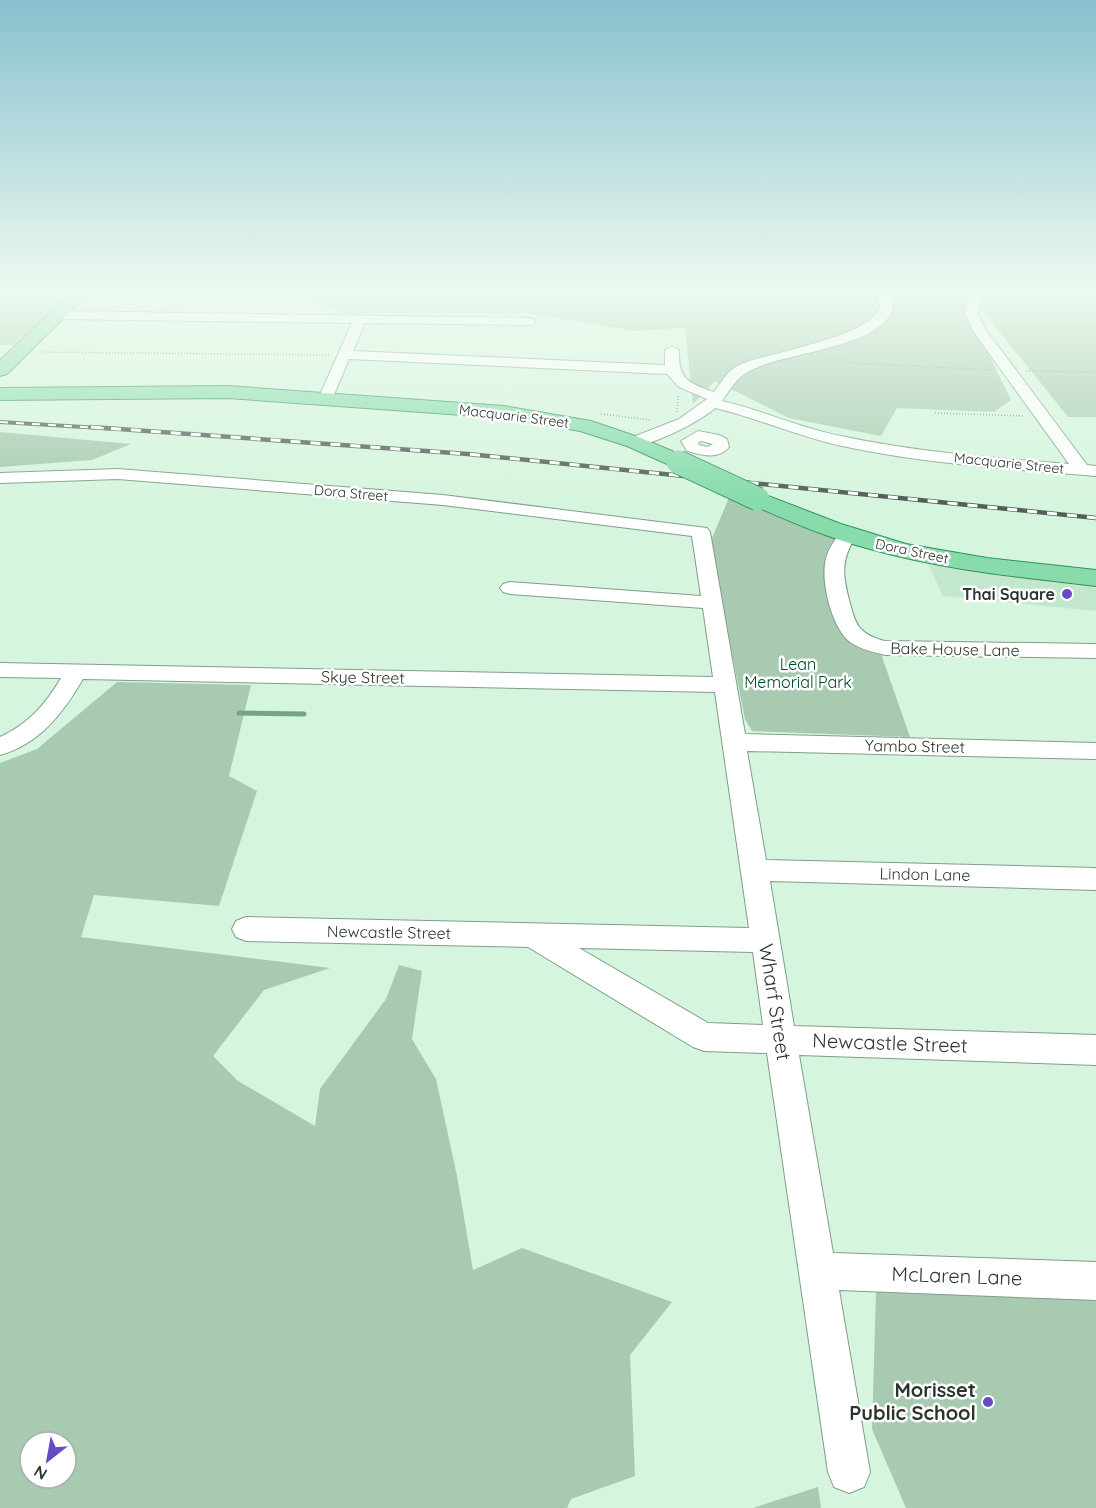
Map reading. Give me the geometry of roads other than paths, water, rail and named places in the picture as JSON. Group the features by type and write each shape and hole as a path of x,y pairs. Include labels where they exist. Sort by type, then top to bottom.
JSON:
{"main road":[{"name":"Macquarie Street","path":"0,394 226,392 326,397 535,416 584,425 634,442 759,499"},
{"name":"Macquarie Street","path":"0,399 52,400 213,395 326,397"},
{"name":"Dora Street","path":"759,499 848,535 910,552 1096,578"},
{"name":"Dora Street","path":"977,562 1096,571"}],"street":[{"path":"326,397 342,360"},
{"path":"461,360 672,370"},
{"path":"672,360 672,370 677,378 714,400"},
{"path":"634,442 688,420 714,400 730,379 742,369 769,360"},
{"path":"1001,360 1043,416 1089,470"},
{"name":"Macquarie Street","path":"714,400 816,435 858,445 924,454 1089,470"},
{"path":"688,420 697,424 703,436"},
{"name":"Dora Street","path":"0,478 118,474 443,500 701,532"},
{"name":"Wharf Street","path":"701,532 849,1472"},
{"name":"Bake House Lane","path":"848,535 835,554 833,569 848,629 863,641 885,648 1096,651"},
{"path":"510,588 712,603"},
{"name":"Skye Street","path":"0,670 725,685"},
{"path":"0,747 39,726 53,709 76,672"},
{"name":"Yambo Street","path":"734,742 1096,751"},
{"name":"Lindon Lane","path":"754,870 1096,879"},
{"name":"Newcastle Street","path":"246,928 765,940"},
{"name":"Newcastle Street","path":"532,935 704,1037 1096,1050"},
{"name":"McLaren Lane","path":"817,1271 1096,1281"}],"waterway":[{"path":"239,713 304,714"}],"railway":[{"path":"0,422 118,429"},
{"path":"91,427 468,454 1096,518"}],"place":[{"name":"Thai Square","path":"1067,594"},
{"name":"Morisset Public School","path":"988,1402"}],"park label":[{"name":"Lean Memorial Park","path":"798,673"}]}
